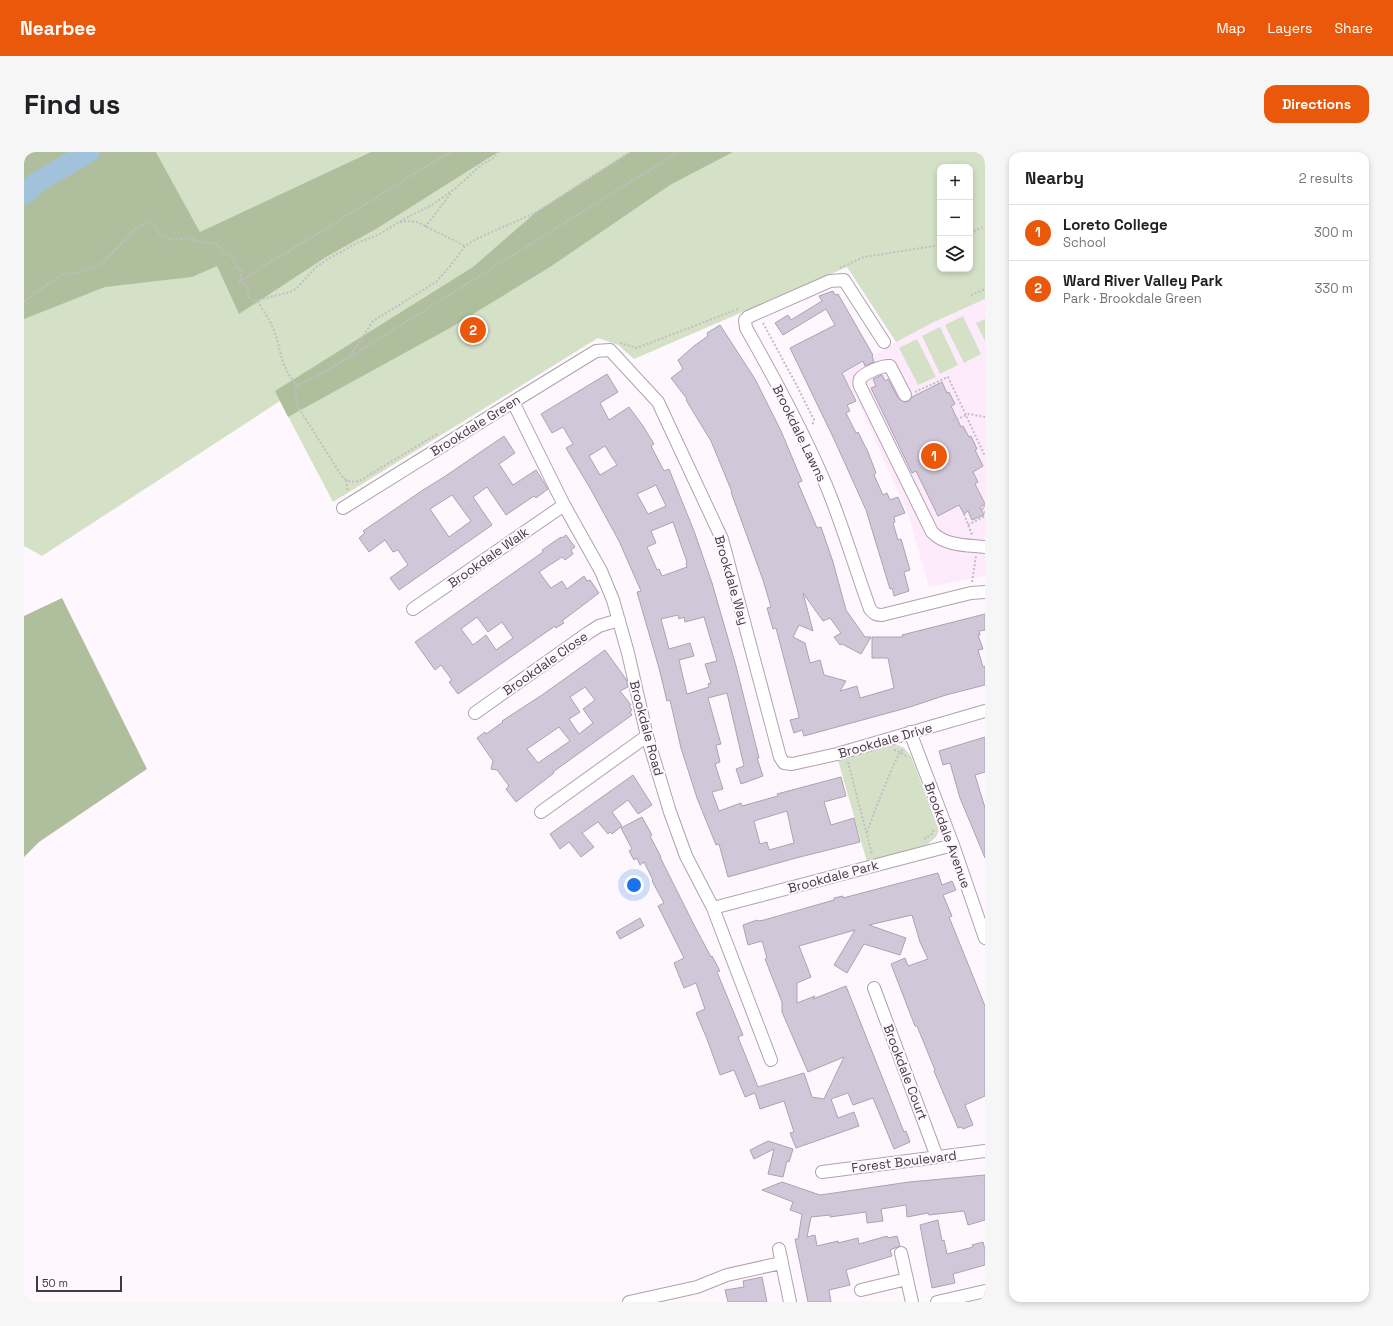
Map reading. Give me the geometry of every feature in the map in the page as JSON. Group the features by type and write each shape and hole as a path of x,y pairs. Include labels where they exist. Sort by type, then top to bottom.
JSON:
{"street":[{"name":"Brookdale Lawns","path":"884,342 844,280 830,281 748,317 745,320 746,328 783,396 826,486 870,609 877,615 882,615 971,593 985,592"},
{"name":"Brookdale Green","path":"344,508 596,351 610,350"},
{"name":"Brookdale Way","path":"610,350 658,402 722,539 780,757 784,764"},
{"path":"910,394 890,366 883,366 864,375 860,379 860,386 932,532 937,537 947,542 985,548"},
{"name":"Brookdale Road","path":"512,402 564,505 601,571 613,600 628,653 646,736 670,812 686,856 712,908 772,1060"},
{"name":"Brookdale Walk","path":"413,610 564,505"},
{"name":"Brookdale Close","path":"475,713 598,626 619,620"},
{"name":"Brookdale Drive","path":"784,764 792,764 911,736 985,711"},
{"path":"541,812 646,736"},
{"name":"Brookdale Avenue","path":"911,736 953,845 985,938"},
{"name":"Brookdale Park","path":"712,908 953,845"},
{"name":"Brookdale Court","path":"874,988 937,1157"},
{"name":"Forest Boulevard","path":"822,1172 985,1151"},
{"path":"778,1249 790,1302"},
{"path":"901,1253 912,1302"},
{"path":"629,1302 697,1287 727,1275 781,1263"},
{"path":"861,1290 907,1280"},
{"path":"937,1302 985,1291"}],"path":[{"path":"239,282 450,152"},
{"path":"239,282 248,288 247,294 250,299 254,301 290,292 296,289 315,268 328,259 357,243 380,234 397,223 432,205 456,188 481,165 492,159 498,152"},
{"path":"350,357 373,321 436,282 465,246 476,239 535,213 630,152"},
{"path":"443,431 362,480 357,482 346,480 341,475 300,410 295,393 297,386 350,357 678,152"},
{"path":"425,227 456,188"},
{"path":"397,223 408,220 417,222 465,246"},
{"path":"24,302 31,294 52,283 61,274 79,273 102,264 134,230 150,221 162,236 171,240 190,238 197,241 216,244 225,254 233,257 235,266 242,271 239,282"},
{"path":"973,232 985,226"},
{"path":"971,295 985,289"},
{"path":"258,301 264,314 272,324 278,340 282,360 288,374 297,386"},
{"path":"766,319 763,324 764,327 794,380 814,420 810,430"},
{"path":"910,394 948,376 985,456"},
{"path":"953,421 970,414 985,417"},
{"path":"985,506 982,507 985,513"},
{"path":"968,525 985,516"},
{"path":"867,833 878,799 900,752 911,736"},
{"path":"891,750 895,750 906,756"},
{"path":"854,760 847,761 872,853 869,867"},
{"path":"918,841 925,839 932,834 935,827"}],"shaded area":[{"path":"985,299 985,576 929,587 908,514 857,399 843,374 896,342 934,322"}],"green space":[{"path":"24,152 156,152 200,232 371,152 498,152 376,229 326,257 239,314 217,266 192,277 105,287 24,319"},
{"path":"156,152 985,152 985,299 934,322 896,342 847,267 634,359 618,345 598,338 333,502 280,401 42,556 24,546 24,315 200,232"},
{"path":"630,152 733,152 670,185 550,267 450,328 288,417 275,391 473,267 535,213"},
{"path":"963,316 981,354 964,363 945,325"},
{"path":"985,319 985,341 976,323"},
{"path":"940,327 958,365 940,374 922,336"},
{"path":"917,339 936,377 918,385 899,348"},
{"path":"62,598 147,769 39,842 24,857 24,616"},
{"path":"895,744 904,748 911,756 939,830 936,837 927,845 867,862 838,760"}],"building":[{"path":"833,291 835,295 838,294 873,355 874,362 865,366 863,361 842,373 856,401 847,405 850,411 846,413 868,452 876,473 874,475 883,495 887,493 890,500 898,497 905,513 894,517 895,522 893,523 898,540 901,539 910,570 904,572 909,591 894,596 892,588 890,589 866,510 790,348 835,325 826,309 783,335 775,323 788,315 791,320 822,301 819,296"},
{"path":"720,325 755,379 781,431 802,481 798,483 817,528 821,527 833,562 846,610 865,637 871,637 861,654 842,644 840,645 834,637 841,633 830,618 823,621 803,593 813,631 799,625 793,637 805,643 810,663 820,660 824,675 846,681 840,691 857,686 860,698 894,688 888,658 872,658 872,637 903,637 902,635 985,614 985,630 979,631 980,635 978,635 983,649 978,650 983,667 985,666 985,685 804,736 802,730 794,733 790,720 799,718 798,712 776,628 773,629 767,608 771,607 763,580 732,492 711,441 686,400 687,399 671,378 683,369 678,360 708,336 707,333"},
{"path":"607,374 618,392 600,403 609,420 629,407 654,444 651,446 664,471 669,469 694,531 712,583 736,666 759,758 757,758 763,776 741,784 736,769 744,766 727,693 708,698 721,744 716,745 720,762 715,764 723,789 712,792 719,811 741,803 742,806 778,796 777,794 841,777 846,796 824,802 831,825 854,818 860,842 728,877 719,844 716,845 697,798 681,748 670,700 667,701 637,592 641,591 619,541 566,448 573,444 563,427 552,433 541,414","holes":["605,446 617,465 600,475 589,456","656,485 666,506 648,514 637,494","673,522 687,562 687,567 662,576 659,569 657,570 647,547 656,543 651,531","678,615 679,619 684,617 685,622 704,617 717,661 705,664 711,683 708,684 709,687 687,694 679,660 694,656 690,643 669,649 661,619","787,811 794,843 769,850 767,842 760,844 754,821"]},
{"path":"882,375 885,381 888,379 898,398 904,402 909,401 912,397 942,382 947,393 949,392 955,404 951,406 961,427 963,426 969,437 971,436 977,449 975,450 983,466 973,472 978,482 975,484 985,504 980,507 984,515 972,520 968,511 964,514 959,505 938,516 916,471 912,473 871,388 876,386 873,379"},
{"path":"504,436 515,453 499,464 513,485 536,470 548,489 536,498 534,496 506,515 487,487 473,497 492,525 399,590 390,578 408,565 398,550 393,552 385,540 369,552 359,538 365,533 363,531","holes":["452,495 471,521 449,537 430,509"]},
{"path":"566,535 575,547 571,550 573,554 565,560 562,557 539,572 551,588 562,581 567,589 584,576 587,581 590,580 599,593 562,621 564,623 556,628 555,626 458,694 449,682 452,680 441,665 435,670 415,642 543,552 542,550 561,537 562,538","holes":["477,617 488,632 502,622 513,638 496,650 486,635 473,645 461,629"]},
{"path":"605,650 626,679 628,687 620,691 631,705 629,706 632,710 630,712 632,715 553,772 554,773 516,802 506,789 509,786 497,770 491,769 493,761 477,738 485,732 486,734 503,722 502,721 542,695","holes":["585,687 595,700 583,709 593,723 579,734 569,719 580,712 570,697","559,727 570,741 538,763 527,749"]},
{"path":"985,737 985,772 975,775 985,808 985,858 960,798 950,763 943,765 939,751"},
{"path":"633,775 652,805 638,814 628,800 612,812 622,826 612,834 610,832 608,834 598,822 582,833 594,847 581,857 569,842 560,849 550,834"},
{"path":"642,817 652,835 650,836 694,925 720,971 717,972 743,1035 738,1037 758,1087 804,1073 812,1097 824,1099 844,1057 808,1072 782,1012 782,1002 765,959 767,958 762,941 748,945 743,925 834,900 834,898 843,896 843,898 938,873 942,885 952,881 956,890 943,895 952,916 949,917 985,1006 985,1096 965,1105 973,1125 963,1129 962,1127 958,1128 917,1026 915,1026 891,964 905,958 908,966 928,959 920,942 912,915 869,925 906,938 900,955 864,944 847,973 834,965 855,930 799,946 811,977 797,983 797,1003 815,996 813,999 846,986 904,1132 906,1131 910,1142 894,1149 873,1098 853,1105 848,1093 831,1099 838,1118 854,1112 859,1126 796,1148 790,1133 794,1132 784,1101 760,1109 755,1093 745,1097 734,1070 720,1075 696,1013 705,1009 696,983 684,988 674,963 684,958 658,906 664,903 644,862 640,865 637,858 634,860 629,851 632,849 621,828"},
{"path":"640,918 644,926 620,939 616,932"},
{"path":"768,1141 793,1149 789,1162 787,1161 783,1177 768,1174 774,1149 754,1159 750,1150"},
{"path":"985,1175 985,1220 968,1225 964,1211 929,1215 928,1213 907,1217 906,1205 881,1209 883,1221 867,1223 866,1212 830,1217 830,1215 811,1217 807,1237 815,1235 817,1246 858,1238 859,1244 887,1236 888,1238 897,1236 900,1246 890,1250 892,1256 846,1270 850,1285 829,1290 831,1302 808,1302 795,1239 798,1239 802,1214 790,1210 793,1202 762,1190 782,1182 820,1195 909,1182"},
{"path":"938,1220 942,1241 944,1240 947,1254 973,1247 972,1245 983,1242 985,1250 985,1265 953,1274 955,1283 932,1288 920,1225"},
{"path":"762,1277 767,1302 728,1302 725,1290 744,1287 743,1281"}],"waterway":[{"path":"24,194 36,183 89,152"}],"place":[{"name":"Ward River Valley Park","path":"473,330"},
{"name":"Loreto College","path":"934,456"}]}
